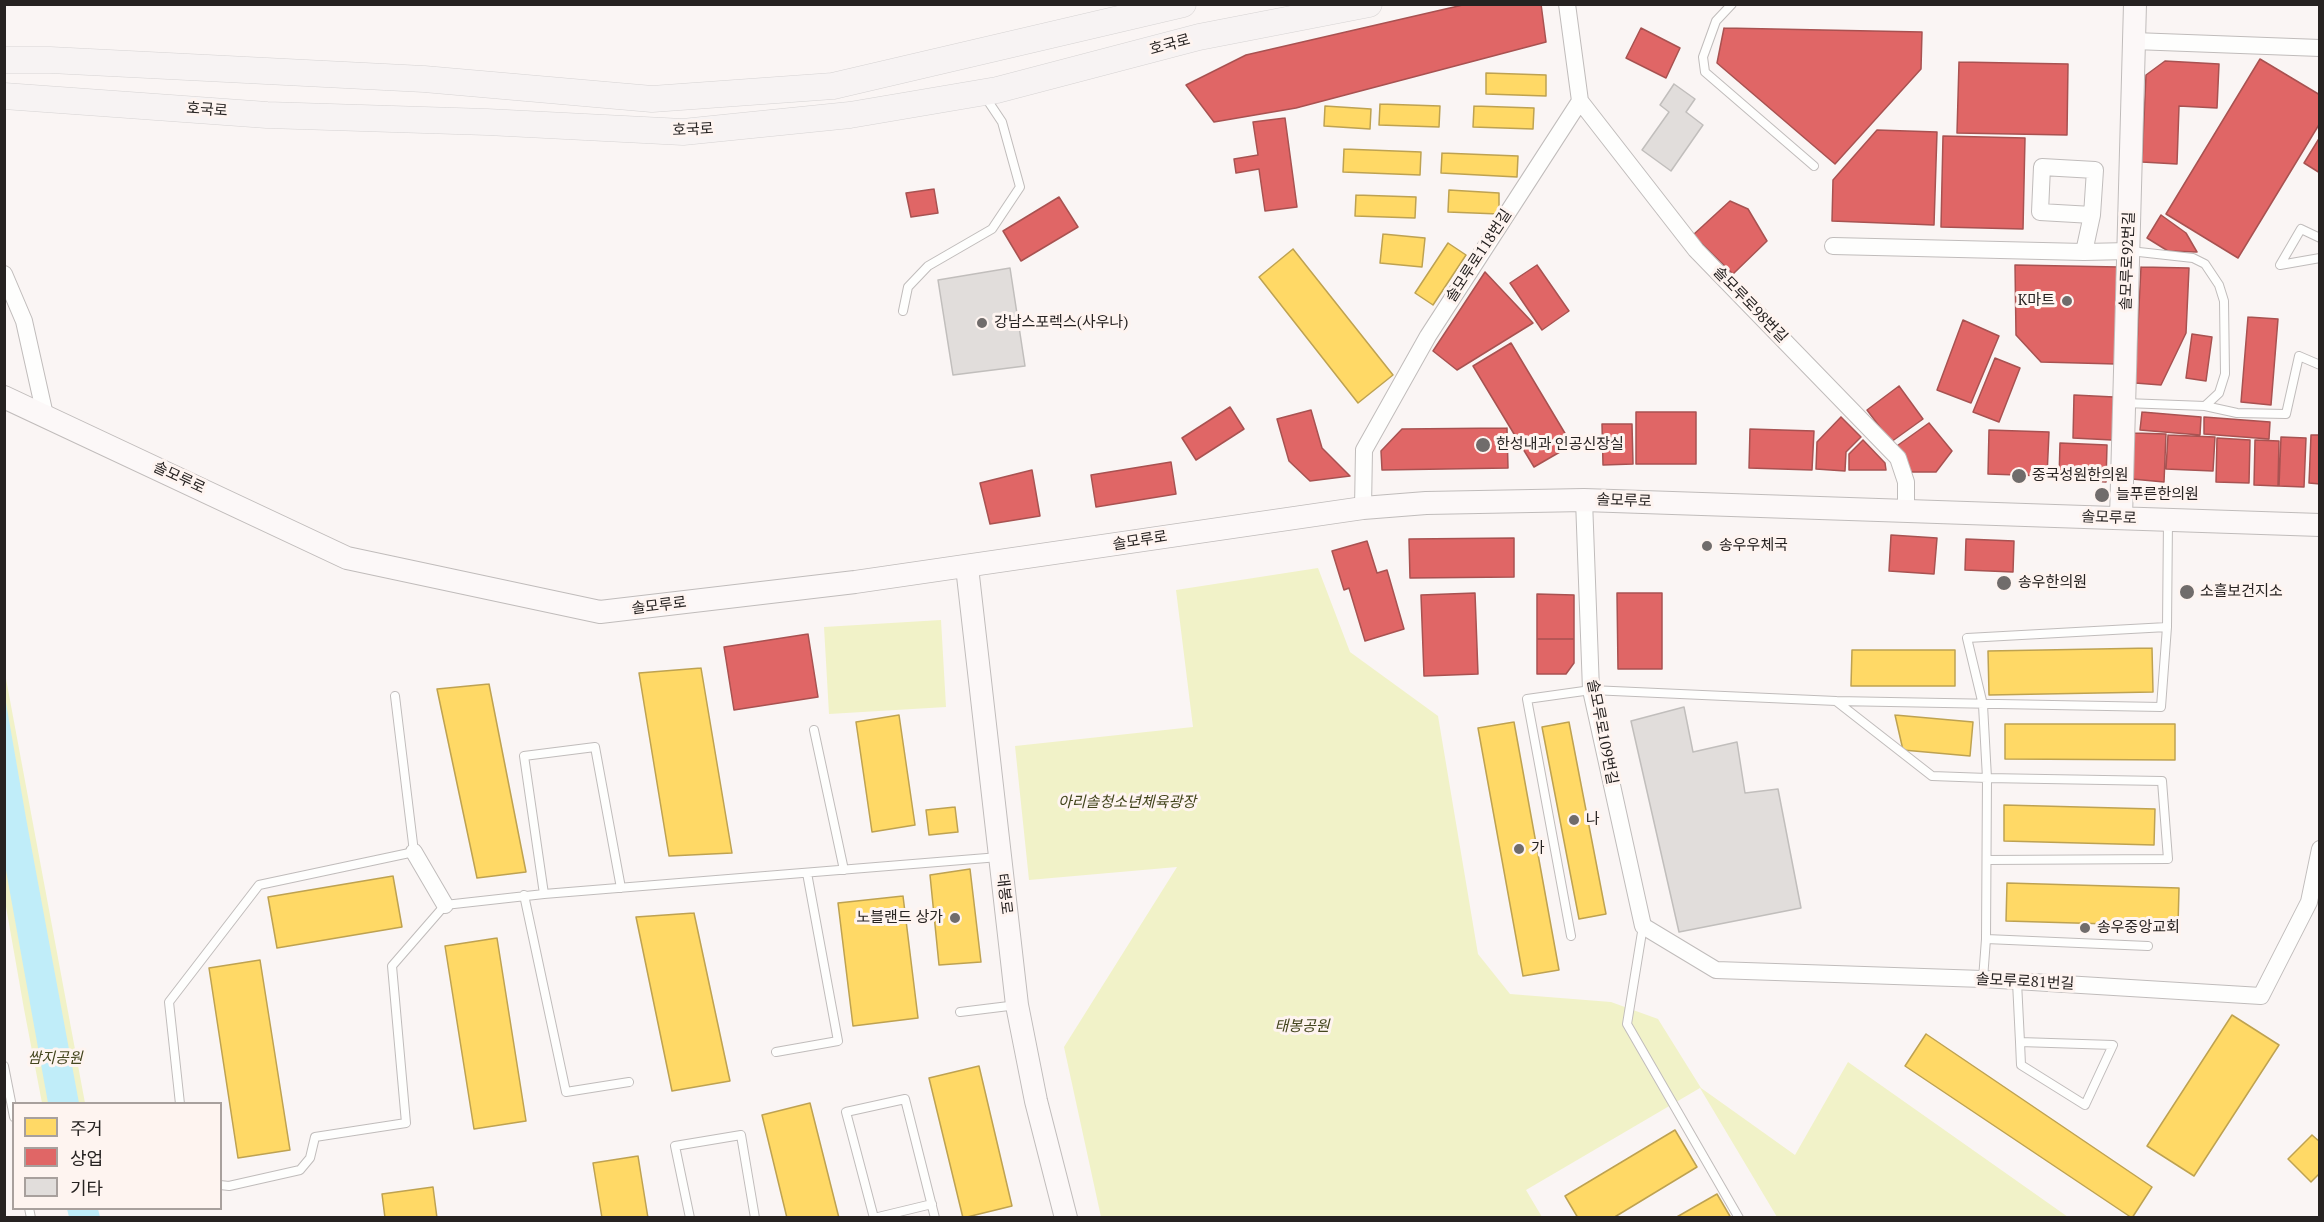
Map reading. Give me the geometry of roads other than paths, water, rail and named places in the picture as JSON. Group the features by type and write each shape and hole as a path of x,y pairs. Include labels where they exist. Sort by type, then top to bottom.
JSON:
{"main road":[{"path":"4,60 50,60 424,79 652,99 833,86 1183,4"},
{"name":"호국로","path":"4,96 267,115 487,122 682,132 850,115 982,93 1199,37 1369,4"},
{"name":"솔모루로92번길","path":"2121,518 2135,4"},
{"name":"솔모루로","path":"4,397 347,558 600,612 966,567 1364,507 1426,503 1584,500 2319,525"},
{"name":"태봉로","path":"966,567 1017,1005 1036,1101 1066,1218"}],"street":[{"path":"1567,4 1580,101"},
{"path":"2134,41 2319,48"},
{"name":"솔모루로118번길","path":"1364,507 1364,450 1428,336 1580,101"},
{"name":"솔모루로98번길","path":"1580,101 1696,250 1898,458 1906,482 1906,510"},
{"path":"2084,252 2092,215"},
{"path":"1833,246 2129,251"},
{"path":"4,274 24,321 45,415"},
{"name":"솔모루로109번길","path":"1584,500 1591,690 1643,926"},
{"name":"솔모루로81번길","path":"1643,926 1716,970 1983,979 2261,996 2309,902 2319,849"},
{"path":"414,852 446,905"}],"lane":[{"path":"1732,4 1716,21 1702,57 1705,72 1814,166"},
{"path":"903,311 908,287 921,273 928,266 992,230 1020,187 1002,122 982,93"},
{"path":"2319,238 2301,229 2280,265 2319,258"},
{"path":"2129,251 2193,258 2205,264 2218,285 2224,301 2225,374 2219,393 2205,406"},
{"path":"2124,403 2205,406 2237,412 2286,414 2299,356 2319,365"},
{"path":"1571,936 1527,699 1591,690 1836,701 2161,707 2167,627 2168,520"},
{"path":"1983,979 1988,860 1987,778 1983,705 1967,638 2167,627"},
{"path":"180,1102 168,1002 260,885 414,852 395,696"},
{"path":"1836,701 1932,776 2162,780 2169,859 1988,860"},
{"path":"814,730 844,870"},
{"path":"544,894 524,756 595,747 621,888"},
{"path":"222,1185 229,1186 300,1170 310,1158 315,1137 406,1123 392,966 446,905 544,894 999,856"},
{"path":"776,1052 838,1041 807,873"},
{"path":"524,896 566,1092 629,1082"},
{"path":"1643,926 1627,1023 1739,1218"},
{"path":"1986,939 2148,946"},
{"path":"2017,982 2021,1065 2085,1105 2113,1046 2020,1042"},
{"path":"960,1012 1017,1005"},
{"path":"4,1066 12,1107"},
{"path":"932,1204 874,1218 846,1112 905,1099 932,1204 935,1218"},
{"path":"690,1218 675,1146 741,1135 755,1218"}],"water":[{"name":"쌈지공원","path":"5,697 79,1102 48,1102 5,865"},
{"path":"67,1210 98,1210 100,1217 69,1217"}],"place":[{"name":"K마트","path":"2067,301"},
{"name":"강남스포렉스(사우나)","path":"982,323"},
{"name":"한성내과 인공신장실","path":"1483,445"},
{"name":"중국성원한의원","path":"2019,476"},
{"name":"늘푸른한의원","path":"2102,495"},
{"name":"송우우체국","path":"1707,546"},
{"name":"송우한의원","path":"2004,583"},
{"name":"소흘보건지소","path":"2187,592"},
{"name":"나","path":"1574,820"},
{"name":"가","path":"1519,849"},
{"name":"노블랜드 상가","path":"955,918"},
{"name":"송우중앙교회","path":"2085,928"}],"park label":[{"name":"아리솔청소년체육광장","path":"1127,803"},
{"name":"태봉공원","path":"1302,1027"}]}
